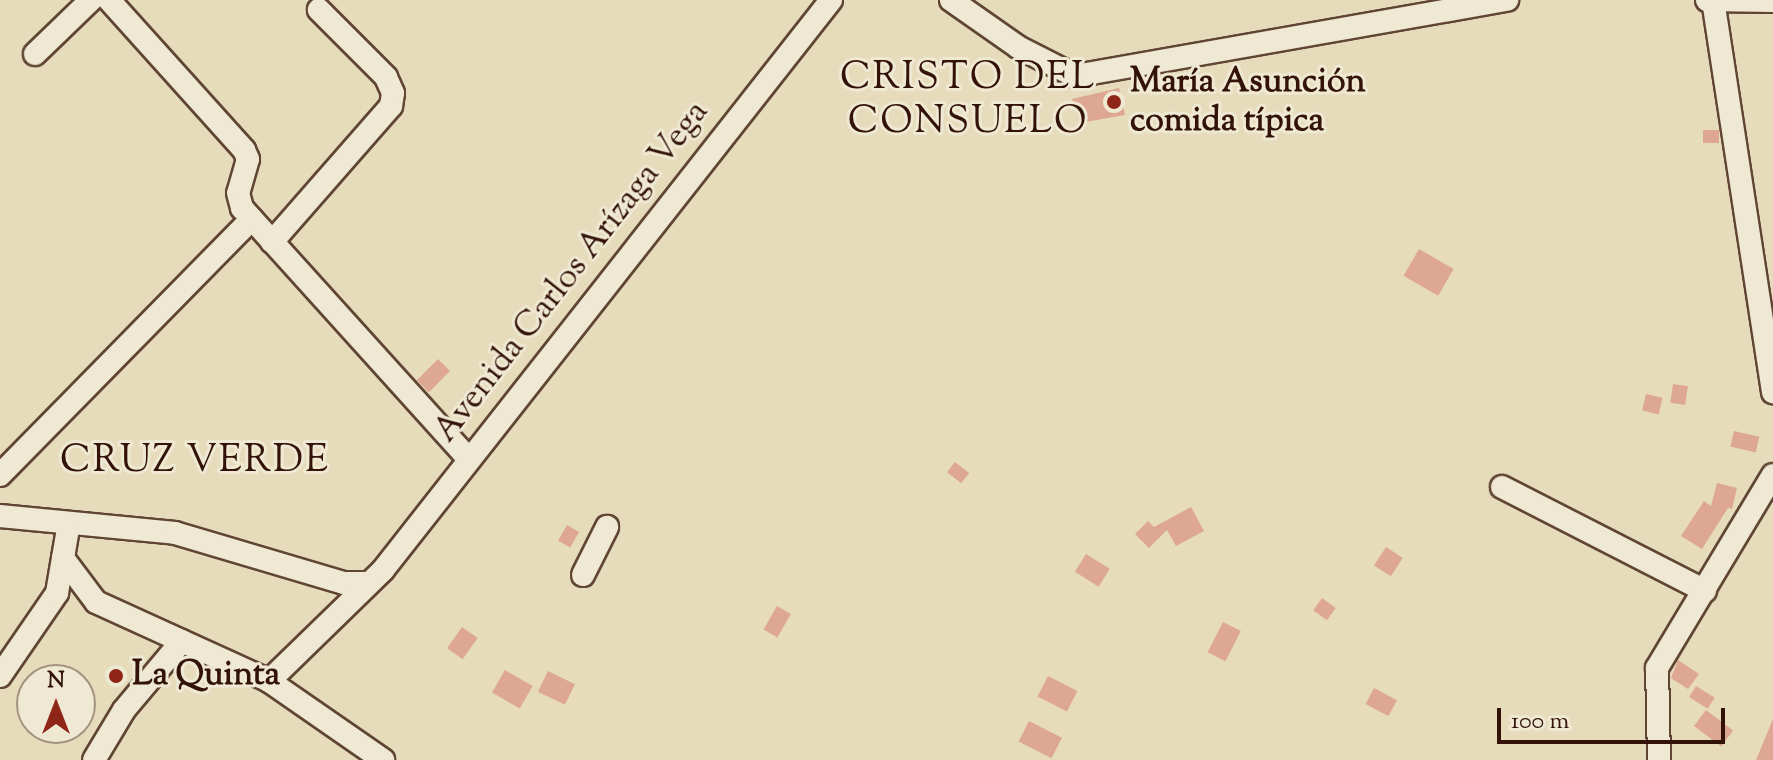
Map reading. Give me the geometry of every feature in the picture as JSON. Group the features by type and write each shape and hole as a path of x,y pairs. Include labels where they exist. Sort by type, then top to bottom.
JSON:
{"street":[{"path":"35,54 91,0"},
{"path":"109,0 244,150 248,159 238,193 252,219 468,458"},
{"name":"Avenida Carlos Arízaga Vega","path":"269,681 365,583 383,570 831,0"},
{"path":"951,0 1018,47 1075,76 1468,2 1507,0"},
{"path":"1707,0 1773,1"},
{"path":"1713,0 1773,392"},
{"path":"272,242 391,106 393,93 386,77 319,10"},
{"path":"0,475 252,219"},
{"path":"1659,760 1657,668 1773,475"},
{"path":"1502,487 1705,591"},
{"path":"0,516 175,533 344,583 365,583"},
{"path":"0,676 57,593 69,523"},
{"path":"583,575 607,527"},
{"path":"63,558 96,602 269,681 383,760"},
{"path":"94,760 124,710 182,641"}],"building":[{"path":"1119,88 1125,115 1080,123 1072,99"},
{"path":"1703,130 1719,130 1719,143 1703,143"},
{"path":"1419,249 1454,269 1438,296 1404,276"},
{"path":"438,359 450,371 429,392 417,380"},
{"path":"1673,384 1688,386 1685,405 1670,403"},
{"path":"1646,394 1663,398 1659,414 1642,411"},
{"path":"1734,431 1759,437 1756,452 1730,447"},
{"path":"955,462 969,473 961,483 947,472"},
{"path":"1717,483 1737,488 1732,509 1728,508 1702,549 1681,536 1704,501 1711,506"},
{"path":"1191,507 1204,531 1176,546 1167,530 1149,548 1135,534 1148,521 1154,527"},
{"path":"567,525 579,532 570,548 558,541"},
{"path":"1386,547 1403,558 1391,576 1374,565"},
{"path":"1086,554 1110,569 1099,587 1075,572"},
{"path":"1322,598 1336,608 1327,620 1313,610"},
{"path":"777,606 791,614 777,637 764,629"},
{"path":"1223,622 1241,631 1225,661 1208,652"},
{"path":"462,627 478,638 463,659 447,648"},
{"path":"1678,660 1699,674 1688,689 1671,678"},
{"path":"505,670 533,686 520,709 492,693"},
{"path":"548,671 575,684 565,705 538,692"},
{"path":"1048,676 1077,691 1067,711 1038,696"},
{"path":"1696,686 1715,698 1708,709 1689,697"},
{"path":"1374,688 1397,700 1389,716 1366,704"},
{"path":"1706,710 1733,730 1721,746 1694,726"},
{"path":"1773,719 1773,760 1756,760"},
{"path":"1029,721 1062,738 1052,758 1019,741"}],"place":[{"name":"María Asunción comida típica","path":"1114,102"},
{"name":"La Quinta","path":"116,676"}],"district":[{"name":"CRISTO DEL CONSUELO","path":"968,102"},
{"name":"CRUZ VERDE","path":"195,463"}]}
